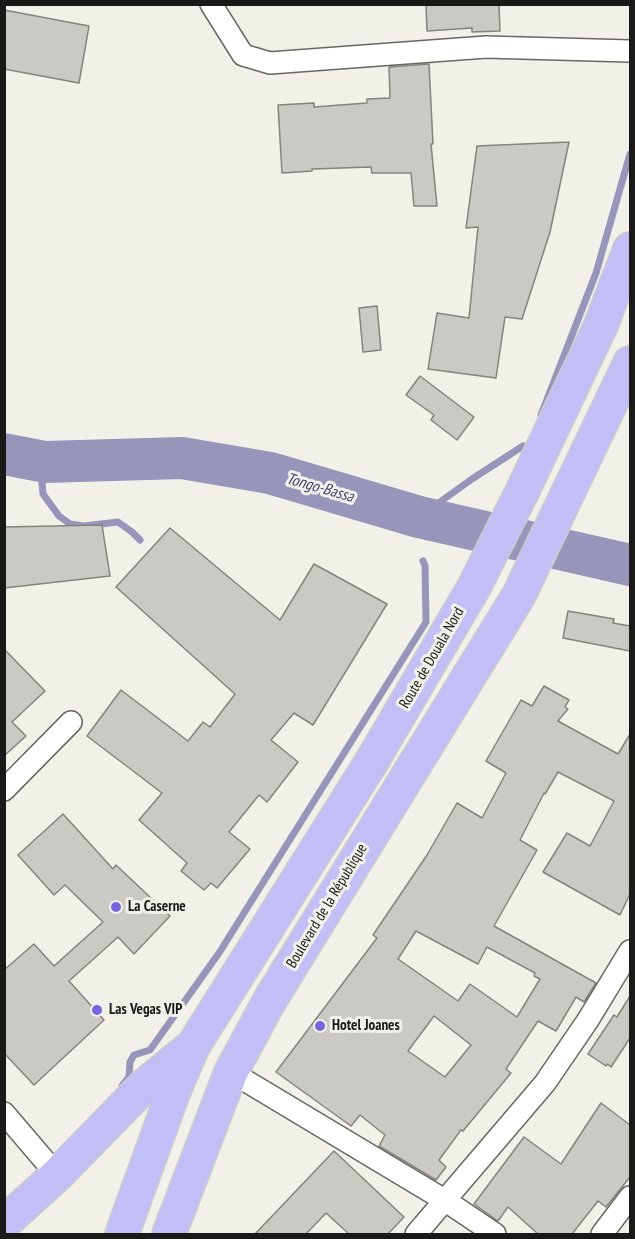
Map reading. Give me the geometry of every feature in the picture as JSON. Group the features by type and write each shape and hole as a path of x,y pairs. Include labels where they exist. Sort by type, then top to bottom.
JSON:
{"main road":[{"name":"Route de Douala Nord","path":"193,1046 372,761 474,587 601,325 630,249"},
{"name":"Boulevard de la République","path":"170,1234 231,1072 270,1000 519,595 630,363"},
{"path":"372,761 402,782"},
{"path":"4,1223 57,1175 144,1086 193,1046"},
{"path":"122,1234 173,1093 193,1046"}],"street":[{"path":"211,4 243,55 270,63 486,46 630,51"},
{"path":"4,790 71,722"},
{"path":"416,1234 544,1083 588,1020 630,951"},
{"path":"231,1072 446,1201 495,1234"},
{"path":"4,1113 57,1175"},
{"path":"602,1234 630,1197"}],"building":[{"path":"426,4 499,4 500,31 472,32 472,28 427,31"},
{"path":"4,10 89,26 79,83 4,69"},
{"path":"429,64 433,144 431,144 437,206 414,206 411,173 372,173 371,167 312,169 312,171 282,173 278,105 314,103 314,107 367,103 367,99 390,98 389,67"},
{"path":"569,142 550,232 522,319 505,317 496,378 428,369 437,313 469,318 478,227 466,228 477,146"},
{"path":"377,306 381,350 363,352 359,308"},
{"path":"420,376 474,417 457,440 431,420 434,415 406,395"},
{"path":"102,525 110,576 4,588 4,527"},
{"path":"170,528 280,620 314,564 387,604 313,725 294,713 271,740 298,762 267,802 259,795 229,832 250,849 217,888 211,883 204,890 181,871 187,863 139,820 162,793 87,736 121,690 188,741 203,722 210,727 235,694 116,587"},
{"path":"568,611 614,619 613,623 630,626 630,651 563,638"},
{"path":"4,649 45,691 12,722 26,736 4,756"},
{"path":"544,686 569,700 565,707 568,709 558,721 618,754 630,734 630,894 620,915 543,872 567,833 590,846 614,801 558,772 544,793 520,840 537,850 494,926 596,983 584,1002 576,997 556,1031 538,1021 506,1069 511,1073 463,1131 461,1130 439,1160 446,1167 436,1180 379,1146 385,1135 360,1115 351,1126 276,1072 377,938 373,935 427,855 457,803 482,818 506,773 486,761 521,700 532,706","holes":["416,931 478,964 487,947 535,973 534,976 540,979 517,1017 470,984 458,1001 398,959","434,1016 471,1045 445,1077 408,1051"]},
{"path":"63,814 113,869 116,865 170,916 134,954 118,937 69,981 104,1020 34,1085 4,1053 4,970 34,944 54,966 103,922 65,885 54,895 18,855"},
{"path":"630,996 630,1038 611,1067 607,1064 606,1066 588,1054 614,1015 617,1017"},
{"path":"601,1103 630,1125 630,1177 606,1207 598,1201 572,1234 538,1234 508,1207 498,1221 474,1204 524,1137 561,1164"},
{"path":"334,1151 404,1217 388,1234 349,1234 326,1213 306,1234 255,1234"}],"waterway":[{"path":"541,415 596,273 630,154"},
{"path":"419,517 523,446"},
{"name":"Tongo-Bassa","path":"4,454 45,462 182,458 270,473 419,517 630,565"},
{"path":"45,462 43,494 59,516 70,524 84,526 118,522 140,540"},
{"path":"122,1086 129,1077 130,1062 134,1055 150,1050 219,953 426,622 425,565 423,561"}],"place":[{"name":"La Caserne","path":"116,907"},
{"name":"Las Vegas VIP","path":"97,1010"},
{"name":"Hotel Joanes","path":"320,1026"}]}
